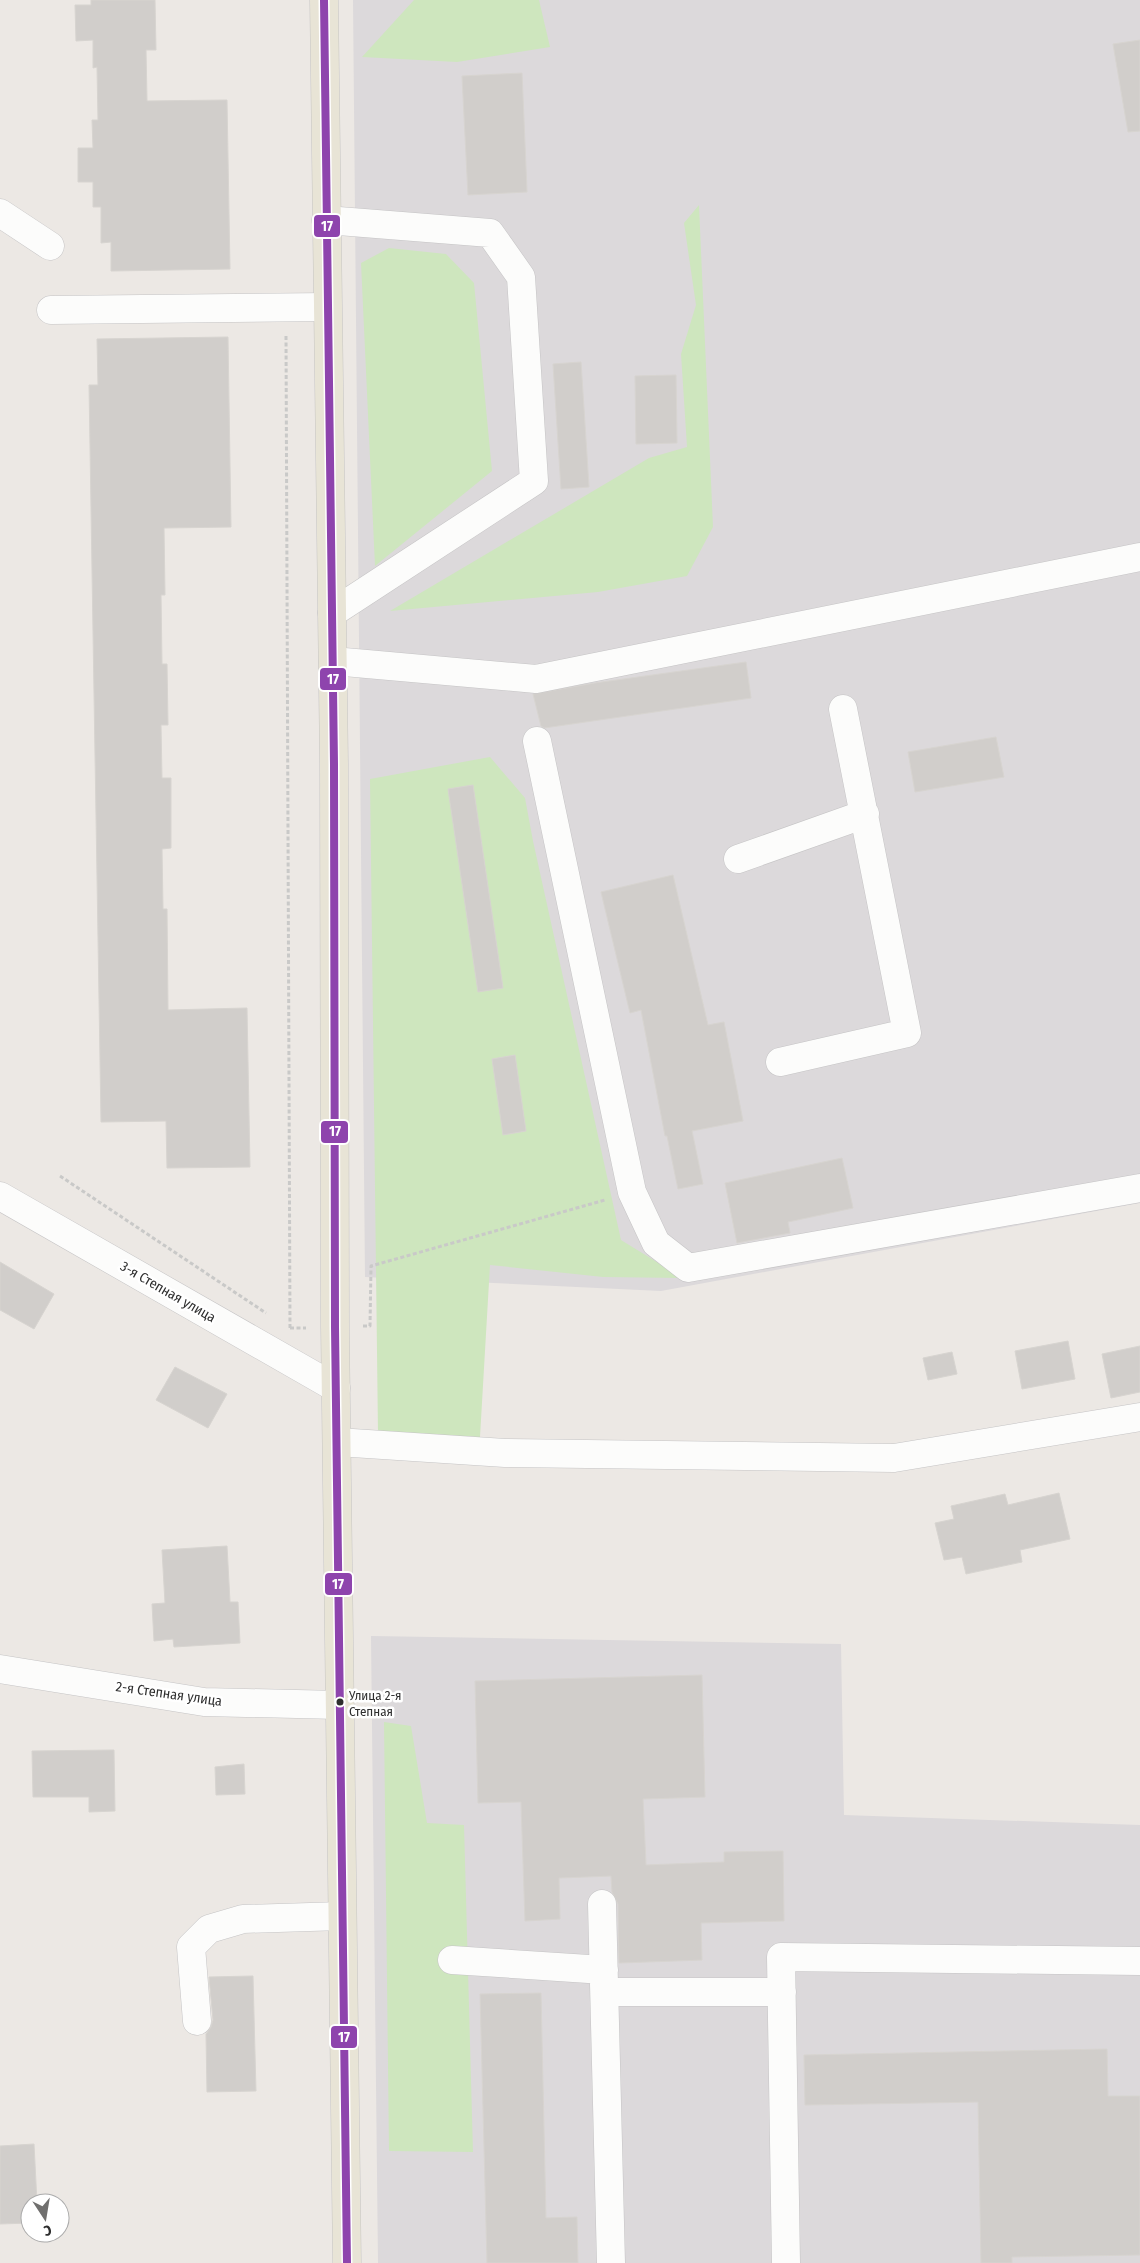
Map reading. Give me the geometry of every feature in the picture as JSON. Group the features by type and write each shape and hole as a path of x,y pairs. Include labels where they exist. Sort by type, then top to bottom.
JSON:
{"main road":[{"path":"324,0 332,613 335,1327 347,2263"}],"street":[{"path":"0,213 50,246"},
{"path":"326,220 490,233 521,277 534,481 332,613"},
{"path":"51,310 327,307"},
{"path":"332,661 536,679 1140,557"},
{"path":"780,1062 907,1033 843,709"},
{"path":"537,740 632,1192 656,1243 688,1268 1140,1188"},
{"path":"738,859 865,814"},
{"name":"3-я Степная улица","path":"0,1196 336,1388"},
{"path":"337,1442 505,1453 894,1458 1140,1417"},
{"name":"2-я Степная улица","path":"0,1669 204,1702 339,1705"},
{"path":"602,1904 611,2263"},
{"path":"197,2021 191,1947 209,1930 243,1919 342,1916"},
{"path":"786,2263 781,1957 1140,1962"},
{"path":"452,1960 604,1981 782,1992"}],"path":[{"path":"286,308 290,1328"},
{"path":"60,1176 274,1318"},
{"path":"282,1323 290,1328 370,1326 371,1266 632,1192"}],"shaded area":[{"path":"353,0 1140,0 1140,1203 661,1291 365,1277"},
{"path":"371,1636 841,1644 844,1815 1140,1825 1140,2263 378,2263"}],"green space":[{"path":"414,0 539,0 550,47 457,62 362,57"},
{"path":"699,205 713,527 687,576 598,592 390,611 649,458 687,447 681,354 696,305 684,223"},
{"path":"389,248 446,254 474,283 492,471 375,566 361,263"},
{"path":"490,757 525,798 621,1240 683,1278 603,1277 490,1265 480,1437 378,1433 370,779"},
{"path":"384,1722 411,1726 427,1823 464,1825 473,2152 389,2151"}],"building":[{"path":"91,0 155,0 156,50 146,50 147,101 227,100 230,269 111,271 111,242 101,243 101,207 93,207 93,182 78,182 78,148 93,148 92,120 98,120 97,67 93,68 93,40 76,41 75,5 91,5"},
{"path":"1140,40 1140,131 1128,132 1113,44"},
{"path":"522,73 527,192 468,195 462,76"},
{"path":"228,337 231,527 164,528 165,595 161,595 162,664 167,664 168,725 161,725 162,778 171,778 171,848 162,849 163,909 167,909 168,1010 247,1008 250,1167 167,1168 166,1121 101,1122 89,385 98,385 97,339"},
{"path":"581,362 589,487 561,489 553,364"},
{"path":"676,375 677,443 636,444 635,376"},
{"path":"746,662 751,698 544,728 541,726 533,694 595,683"},
{"path":"996,737 1004,777 915,792 908,752"},
{"path":"473,785 503,988 478,992 448,789"},
{"path":"673,875 708,1025 724,1022 743,1121 692,1131 703,1184 678,1189 667,1136 665,1136 641,1010 630,1013 601,892"},
{"path":"515,1055 526,1131 503,1135 492,1059"},
{"path":"842,1158 853,1208 788,1222 790,1233 737,1243 725,1183"},
{"path":"0,1262 54,1294 34,1329 0,1310"},
{"path":"1068,1341 1075,1379 1022,1389 1015,1351"},
{"path":"1140,1346 1140,1392 1111,1398 1102,1354"},
{"path":"952,1352 957,1374 928,1380 923,1358"},
{"path":"175,1367 227,1394 208,1428 156,1400"},
{"path":"1059,1493 1070,1539 1020,1550 1022,1562 966,1574 962,1557 944,1560 935,1523 954,1519 951,1506 1005,1494 1008,1505"},
{"path":"227,1546 230,1602 238,1602 240,1643 174,1647 173,1639 154,1641 152,1604 165,1603 162,1550"},
{"path":"702,1675 705,1797 643,1799 646,1865 724,1862 724,1852 783,1851 784,1921 701,1923 702,1960 619,1963 618,1904 612,1892 611,1876 559,1878 560,1919 525,1921 521,1802 478,1803 475,1681"},
{"path":"114,1750 115,1811 89,1812 89,1797 33,1797 32,1751"},
{"path":"244,1764 245,1794 216,1795 215,1767"},
{"path":"253,1976 256,2091 207,2092 206,2034 213,2020 209,1977"},
{"path":"541,1993 546,2218 577,2217 578,2263 487,2263 480,1994"},
{"path":"1107,2049 1108,2096 1140,2096 1140,2255 1012,2257 1012,2263 981,2263 978,2102 805,2105 804,2055"},
{"path":"34,2144 36,2193 20,2193 20,2223 0,2224 0,2146"}],"transit line":[{"name":"17","path":"324,0 334,764 335,1327 347,2263"}],"place":[{"name":"Улица 2-я Степная","path":"340,1702"}]}
